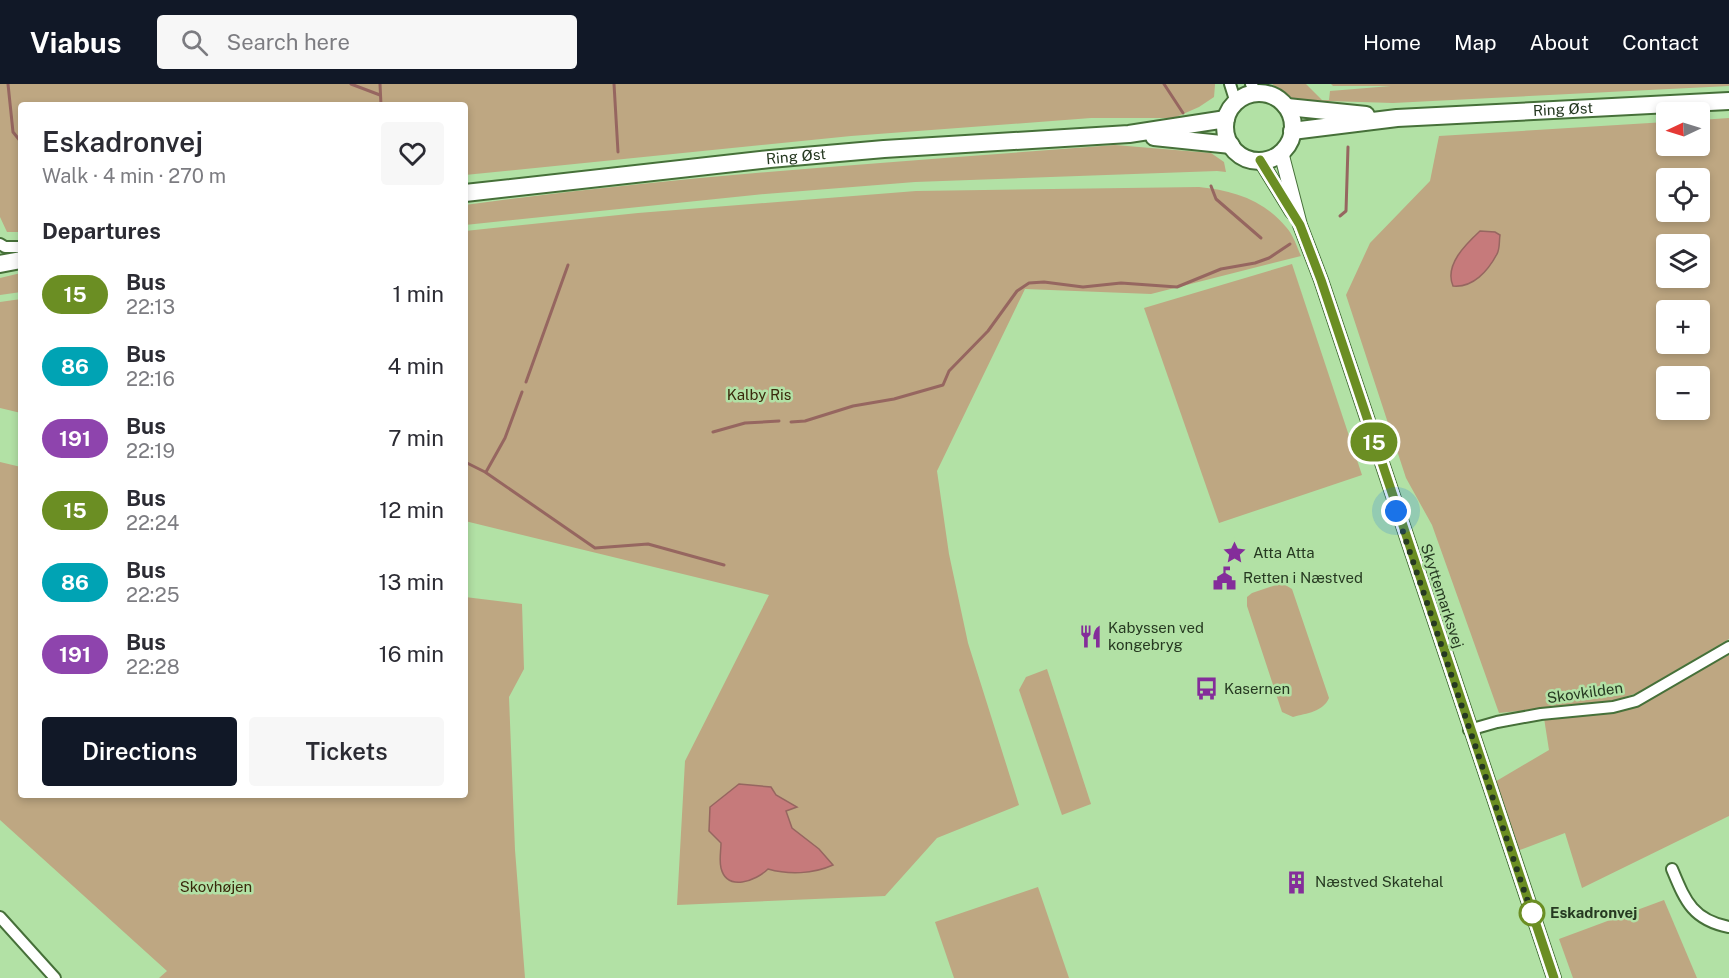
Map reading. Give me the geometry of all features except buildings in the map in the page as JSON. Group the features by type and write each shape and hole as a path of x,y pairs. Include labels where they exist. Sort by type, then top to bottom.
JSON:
{"main road":[{"path":"1254,88 1278,99 1287,107 1293,123 1287,146 1268,159 1260,160 1243,156 1231,145 1225,128 1226,119 1236,103 1254,88"},
{"name":"Ring Øst","path":"1292,131 1397,118 1729,101"},
{"name":"Ring Øst","path":"1287,107 1397,118"},
{"name":"Ring Øst","path":"468,193 884,148 1129,134 1226,119"},
{"name":"Ring Øst","path":"1129,134 1231,145"},
{"path":"0,264 18,261"}],"street":[{"path":"1230,84 1236,103"},
{"name":"Skyttemarksvej","path":"1281,152 1300,225 1321,280 1554,978"},
{"name":"Skyttemarksvej","path":"1260,160 1300,225"},
{"path":"0,244 5,247 18,246"},
{"name":"Skovkilden","path":"1470,730 1497,722 1541,714 1613,707 1636,701 1729,647"},
{"path":"1672,869 1691,909 1717,925 1729,927"},
{"path":"0,917 55,978"}],"green space":[{"path":"0,84 1215,84 1214,97 1199,107 1174,118 1091,118 851,136 468,175 468,102 18,102 18,232 7,232 0,217"},
{"path":"1272,84 1306,84 1322,100 1329,100 1330,91 1391,86 1333,86 1331,84 1729,84 1729,86 1393,103 1295,100"},
{"path":"1729,118 1729,639 1637,693 1612,701 1499,713 1432,525 1406,478 1346,295 1370,243 1430,181 1439,136 1656,123 1656,156 1710,156 1710,119"},
{"path":"1115,145 1211,153 1224,162 1226,172 915,182 765,194 468,225 468,205 627,185"},
{"name":"Kalby Ris","path":"1199,187 1223,191 1247,198 1268,210 1288,230 1301,256 1151,294 1025,289 937,471 949,554 968,643 1019,805 937,838 885,896 677,905 685,761 769,595 468,522 468,231 638,213 916,191"},
{"path":"1292,264 1362,475 1219,523 1144,308"},
{"path":"18,274 18,292 0,295 0,278"},
{"path":"18,299 18,412 0,408 0,302"},
{"name":"Skovhøjen","path":"0,462 18,466 18,798 468,798 468,597 522,604 524,669 509,697 515,850 525,978 159,978 167,971 0,820"},
{"path":"1282,583 1292,589 1329,698 1319,709 1293,717 1282,712 1247,606 1247,597 1252,593"},
{"path":"1729,655 1729,816 1582,888 1565,833 1517,851 1493,783 1549,750 1544,718 1612,712 1637,704"},
{"path":"1047,669 1091,804 1062,815 1019,690 1026,677"},
{"path":"1038,887 1069,978 954,978 935,922"},
{"path":"1664,900 1697,978 1573,978 1559,939"}],"shaded area":[{"path":"1480,231 1495,232 1500,235 1497,254 1479,277 1467,284 1453,286 1451,270 1454,263 1463,249"},
{"path":"739,784 771,787 776,795 797,807 786,811 792,828 819,849 833,865 801,873 768,869 742,882 729,880 721,868 721,843 709,831 710,807"}],"waterway":[{"path":"8,84 13,132 18,138"},
{"path":"351,84 380,95"},
{"path":"380,84 381,102"},
{"path":"614,84 618,152"},
{"path":"1164,84 1183,113"},
{"path":"1340,216 1346,211 1348,147"},
{"path":"1211,186 1216,199 1261,238"},
{"path":"791,422 805,421 853,406 894,399 943,385 949,371 988,331 1017,291 1029,283 1044,282 1083,287 1121,283 1177,287 1221,269 1269,258 1290,244"},
{"path":"526,382 568,265"},
{"path":"486,472 505,438 522,392"},
{"path":"713,432 745,423 779,421"},
{"path":"468,464 485,472 595,548 648,544 724,565"}],"bus line":[{"name":"15","path":"1260,160 1300,225 1321,280 1554,978"}],"place":[{"name":"Atta Atta","path":"1235,553"},
{"name":"Retten i Næstved","path":"1225,578"},
{"name":"Kabyssen ved kongebryg","path":"1090,637"},
{"name":"Kasernen","path":"1206,689"},
{"name":"Næstved Skatehal","path":"1297,882"},
{"name":"Eskadronvej","path":"1532,913"}],"route":[{"path":"1396,511 1534,920 1532,913"}]}
